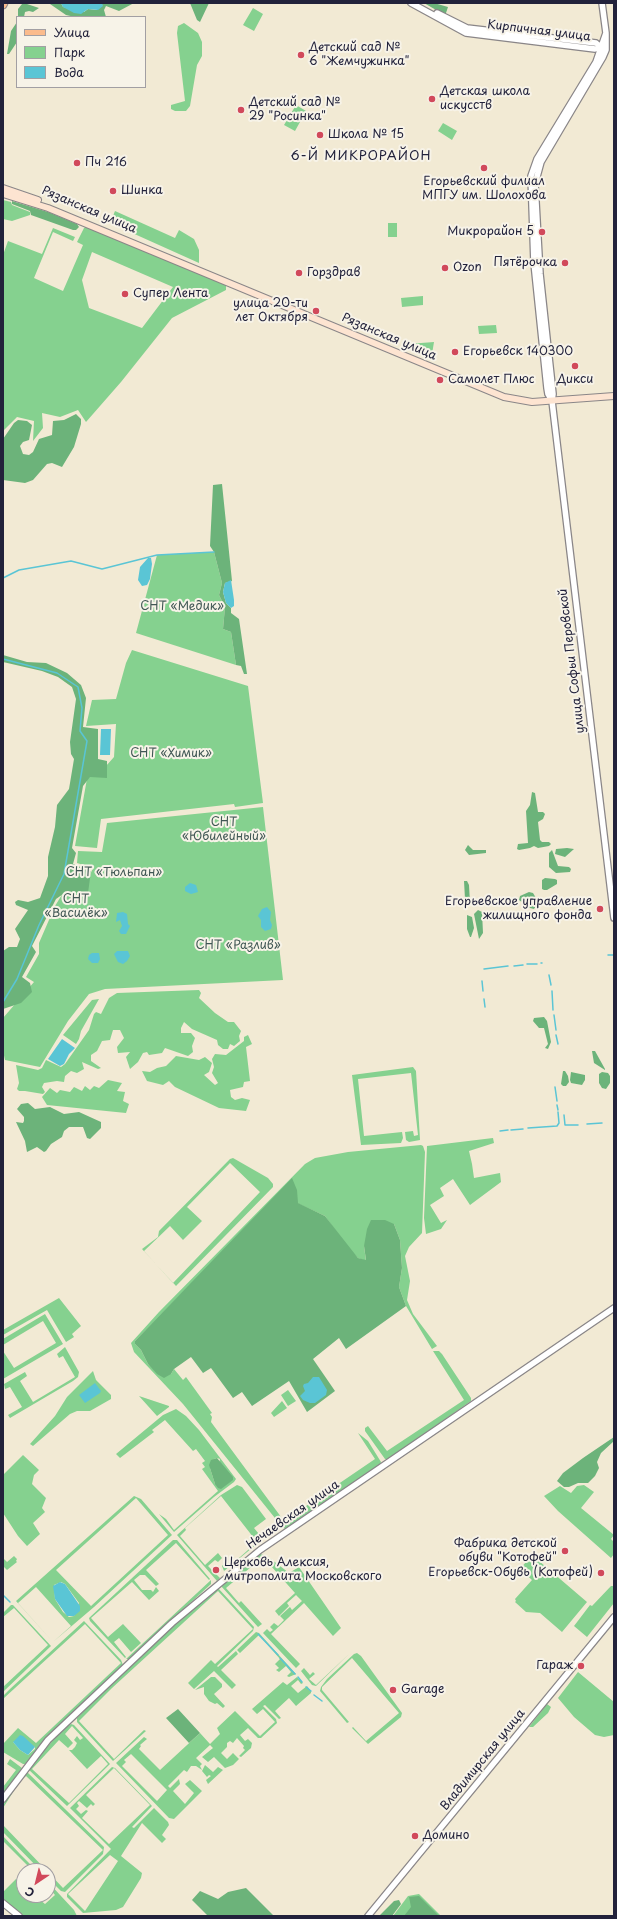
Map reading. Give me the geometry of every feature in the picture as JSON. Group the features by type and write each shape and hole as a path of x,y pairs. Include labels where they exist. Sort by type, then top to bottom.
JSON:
{"main road":[{"name":"Рязанская улица","path":"3,188 40,200 208,274"},
{"name":"Рязанская улица","path":"3,194 48,208 504,398 532,402 614,396"}],"street":[{"name":"Кирпичная улица","path":"411,3 466,33 595,49 604,48"},
{"name":"Кирпичная улица","path":"418,3 467,28 596,43 604,48"},
{"name":"улица Софьи Перовской","path":"602,3 606,34 604,48 537,159 532,171 531,183 538,274 553,394 552,401 614,918"},
{"name":"Нечаевская улица","path":"3,1799 48,1740 172,1623 260,1550 614,1308"},
{"name":"Владимирская улица","path":"368,1916 614,1617"},
{"path":"3,1903 19,1916"}],"green space":[{"path":"41,3 61,3 63,7 84,12 88,9 97,10 102,3 134,3 119,11 106,6 104,10 106,16 70,16 66,15 50,4"},
{"path":"190,3 209,3 200,22 197,20"},
{"path":"424,3 434,3 448,7 446,13 443,14"},
{"path":"22,4 39,8 33,12 25,12 24,16 18,16 18,9"},
{"path":"253,8 263,14 254,31 243,25"},
{"path":"184,23 198,33 202,42 202,56 197,65 190,106 186,111 175,111 171,109 171,105 185,101 177,33 178,26"},
{"path":"16,24 16,44 9,54 7,54 11,31"},
{"path":"296,105 306,111 295,131 284,125"},
{"path":"443,123 457,131 452,140 438,131"},
{"path":"3,200 11,202 12,205 30,212 30,215 12,221 3,219"},
{"path":"12,201 48,212 77,224 79,227 76,230 73,230 31,215 30,211 12,204"},
{"path":"115,211 175,238 179,230 194,239 199,250 199,263 110,223"},
{"path":"388,223 397,223 397,237 388,237"},
{"path":"87,226 226,284 226,290 172,318 121,382 86,422 78,410 60,417 42,413 43,428 33,441 34,421 17,417 3,431 3,255 8,241 42,254 53,228 75,237 73,241 53,232 34,278 63,291 83,245 77,242 84,228","holes":["92,252 173,287 142,328 89,308 82,280"]},
{"path":"423,296 423,305 402,307 401,298"},
{"path":"496,325 497,333 479,334 478,326"},
{"path":"434,342 432,354 408,344"},
{"path":"76,414 81,419 81,424 74,447 62,467 52,463 47,464 33,480 25,483 3,480 3,439 14,423 18,420 27,421 32,425 29,440 23,442 20,446 23,454 29,455 33,452 39,439 52,435 53,421 64,420"},
{"path":"222,484 232,581 225,583 223,592 226,603 231,608 231,613 239,619 247,674 244,674 241,666 236,665 231,632 223,629 225,607 219,595 222,583 214,552 210,546 213,485"},
{"name":"СНТ «Медик»","path":"214,552 222,583 219,595 225,607 223,629 231,632 236,665 136,633 157,555"},
{"name":"СНТ «Химик»","path":"132,650 248,686 263,803 235,807 234,804 101,819 97,848 75,846 88,773 106,766 114,757 116,724 86,726 92,700 116,699 126,663"},
{"path":"3,655 27,662 46,663 67,673 81,685 86,698 83,727 98,729 98,759 107,761 107,778 90,777 83,786 72,848 76,853 73,864 91,871 88,893 66,892 56,899 32,946 36,952 22,977 30,983 32,992 21,1003 3,1009 3,951 9,947 17,947 20,939 15,929 28,910 16,905 15,902 18,900 28,902 40,898 48,876 48,857 55,827 57,805 69,789 74,759 71,754 70,742 76,699 72,687 58,677 42,671 3,662"},
{"path":"532,792 535,793 538,812 543,812 545,814 543,819 538,822 540,840 551,844 549,846 538,848 534,846 519,850 517,849 518,844 528,843 526,811 530,805"},
{"path":"263,807 283,980 105,989 89,994 68,1021 40,1067 5,1060 3,1051 3,1018 34,982 26,977 39,954 39,943 55,906 66,888 83,891 93,868 77,863 78,851 102,852 107,823"},
{"path":"468,845 473,850 486,850 486,853 469,855 465,850"},
{"path":"556,849 574,849 565,857 555,854"},
{"path":"552,850 558,866 569,867 571,869 570,872 556,873 549,867 549,853"},
{"path":"545,878 557,880 557,884 547,890 542,889 542,880"},
{"path":"464,881 467,881 469,885 469,906 466,906"},
{"path":"529,892 533,893 536,898 537,904 534,909 530,908 519,900 520,896"},
{"path":"478,910 482,912 483,933 479,939 474,914"},
{"path":"467,915 472,917 474,928 471,937 467,929"},
{"path":"199,990 201,993 199,998 215,1013 228,1022 234,1022 241,1031 239,1036 240,1041 234,1046 230,1044 228,1049 223,1049 218,1045 217,1040 192,1029 184,1022 181,1028 181,1033 191,1033 195,1038 192,1046 193,1052 188,1056 165,1048 162,1053 149,1055 147,1052 143,1053 138,1062 130,1069 126,1057 130,1052 118,1053 117,1047 124,1038 120,1030 113,1030 110,1040 102,1041 97,1051 91,1055 91,1061 101,1068 98,1069 82,1062 84,1069 77,1073 71,1071 65,1076 64,1082 57,1081 44,1083 42,1087 45,1092 43,1094 19,1091 17,1089 19,1083 16,1065 38,1070 42,1068 46,1060 61,1067 65,1064 89,1030 94,1014 96,1012 101,1014 109,998 117,993"},
{"path":"99,999 81,1031 76,1044 63,1035 92,1000"},
{"path":"544,1017 547,1021 551,1042 548,1049 545,1048 548,1044 544,1028 539,1028 533,1021 534,1018"},
{"path":"248,1035 252,1044 246,1047 250,1081 244,1082 243,1087 230,1090 231,1097 235,1100 242,1098 250,1100 246,1111 219,1108 175,1087 169,1081 163,1085 147,1081 142,1071 150,1072 157,1068 166,1066 176,1056 199,1060 205,1057 212,1063 209,1072 204,1075 215,1085 218,1083 212,1073 214,1067 212,1059 215,1054 226,1055 244,1041 244,1037"},
{"path":"592,1051 595,1051 605,1070 594,1063"},
{"path":"413,1067 416,1071 420,1140 409,1142 406,1140 405,1132 413,1131 414,1136 418,1135 411,1073 358,1079 364,1136 402,1132 403,1138 401,1143 361,1145 352,1075"},
{"path":"563,1071 565,1071 568,1076 569,1082 566,1086 561,1084"},
{"path":"571,1072 585,1075 585,1080 582,1085 571,1083"},
{"path":"602,1072 608,1073 610,1076 610,1083 606,1089 602,1088 599,1083 599,1074"},
{"path":"108,1080 122,1083 117,1091 125,1092 123,1101 129,1104 126,1113 47,1105 42,1097 50,1088 57,1093 60,1090 70,1092 74,1087 82,1091 85,1086 90,1090 94,1086 99,1088"},
{"path":"28,1103 35,1109 50,1107 64,1114 79,1112 101,1122 101,1128 90,1139 87,1138 83,1127 69,1127 64,1131 62,1137 51,1144 46,1151 44,1152 37,1147 27,1152 25,1141 16,1122 23,1123 24,1117 17,1109 21,1104"},
{"path":"493,1138 494,1143 469,1151 474,1178 500,1173 501,1182 470,1205 453,1179 440,1188 444,1196 430,1205 441,1223 447,1220 441,1229 426,1234 424,1218 427,1146"},
{"path":"423,1146 425,1152 422,1233 409,1247 405,1256 410,1281 407,1300 413,1314 437,1346 432,1349 406,1306 399,1287 402,1268 400,1240 394,1224 364,1246 366,1261 358,1258 348,1248 325,1216 297,1203 297,1190 232,1242 135,1341 135,1344 141,1350 148,1364 156,1371 171,1374 174,1369 183,1380 186,1377 212,1413 210,1414 212,1417 211,1422 284,1521 375,1459 358,1433 368,1441 381,1462 380,1465 286,1529 283,1528 183,1404 134,1352 131,1343 159,1312 305,1164 315,1158 348,1152"},
{"path":"233,1158 268,1178 273,1184 273,1187 176,1286 173,1283 260,1192 230,1163 187,1207 202,1221 183,1240 170,1226 144,1251 156,1264 142,1249 158,1237 159,1231 230,1159"},
{"path":"292,1178 297,1190 298,1203 325,1216 358,1258 366,1260 364,1246 367,1229 371,1220 385,1220 394,1224 400,1240 402,1268 399,1287 406,1306 346,1349 339,1338 313,1359 335,1391 307,1412 289,1381 252,1406 242,1392 233,1398 211,1368 203,1373 191,1357 164,1378 157,1374 148,1364 141,1350 135,1344 135,1341"},
{"path":"59,1298 81,1326 72,1334 74,1337 66,1342 47,1310 3,1335 3,1330"},
{"path":"45,1314 63,1344 3,1379 3,1351 14,1368 56,1343 43,1321 3,1345 3,1339"},
{"path":"65,1347 79,1372 78,1377 10,1418 8,1415 22,1407 10,1387 5,1389 4,1384 25,1372 27,1376 20,1381 33,1402 75,1377 63,1356 59,1358 57,1354"},
{"path":"433,1351 439,1351 442,1354 471,1398 471,1401 389,1459 385,1459 365,1431 365,1428 368,1426 387,1451 464,1400"},
{"path":"93,1371 96,1380 111,1395 111,1399 90,1411 77,1411 70,1414 33,1446 30,1444 55,1416 67,1397"},
{"path":"288,1390 296,1401 288,1406 281,1395"},
{"path":"139,1396 169,1406 169,1407 157,1416"},
{"path":"282,1401 287,1408 274,1417 271,1413"},
{"path":"176,1409 186,1416 199,1430 236,1479 174,1532 159,1514 166,1519 174,1530 218,1491 202,1469 205,1467 202,1463 205,1461 196,1449 193,1451 165,1420 152,1430 154,1432 120,1458 116,1454 163,1415","holes":["214,1459 220,1459 215,1484 210,1468"]},
{"path":"614,1437 614,1441 601,1453 597,1462 599,1468 595,1476 588,1483 578,1483 569,1487 564,1487 557,1481 563,1473"},
{"path":"23,1455 39,1470 34,1475 32,1484 46,1498 42,1508 45,1512 33,1523 40,1534 27,1546 18,1536 3,1513 3,1475"},
{"path":"217,1458 233,1477 233,1480 221,1489 215,1484 209,1465 211,1460"},
{"path":"237,1485 242,1487 266,1519 254,1528 263,1539 224,1571 222,1566 226,1562 230,1566 257,1542 221,1496 185,1528 186,1530 180,1536 205,1565 218,1553 222,1558 218,1562 215,1560 208,1566 220,1578 217,1581 177,1535 221,1495"},
{"path":"584,1485 594,1492 581,1508 614,1535 611,1539 614,1542 614,1554 611,1558 558,1511 544,1496 560,1486 571,1493 577,1486"},
{"path":"134,1496 141,1499 172,1535 94,1607 53,1642 16,1601","holes":["136,1498 168,1535 91,1606 56,1570","61,1582 65,1584 79,1603 74,1616 69,1617 63,1612 55,1599 54,1585","36,1587 71,1626 53,1642 18,1603"]},
{"path":"173,1540 177,1540 210,1579 209,1580 176,1543 146,1570 159,1584 156,1586 145,1575 140,1575 134,1580 142,1590 151,1590 153,1592 156,1587 159,1591 149,1600 132,1582 91,1618 108,1637 123,1624 141,1643 131,1652 119,1638 114,1642 126,1657 125,1658 90,1621 89,1618"},
{"path":"260,1554 267,1556 289,1573 299,1567 341,1628 333,1636 304,1603 271,1634 300,1664 296,1668 263,1633 267,1629 270,1632 273,1630 270,1627 274,1623 278,1626 284,1620 280,1616 290,1607 292,1610 302,1601 296,1595 287,1603 289,1606 279,1616 275,1611 295,1593 263,1557 226,1588 239,1603 241,1601 262,1624 258,1627 221,1586"},
{"path":"532,1555 587,1602 562,1632 540,1613 526,1612 515,1602 515,1599 532,1580 520,1569"},
{"path":"14,1556 17,1559 17,1562 7,1570 3,1566 3,1558 7,1562"},
{"path":"211,1580 211,1584 129,1659 126,1659"},
{"path":"611,1586 614,1586 614,1603 587,1637 574,1626 590,1605 592,1606"},
{"path":"218,1588 254,1627 253,1631 217,1666 218,1667 236,1651 238,1654 221,1670 236,1685 232,1689 214,1671 194,1689 188,1683 211,1660 215,1664 253,1629 218,1591 112,1688 79,1721 114,1759 144,1730 146,1731 113,1761 77,1722 77,1718 146,1650"},
{"path":"11,1605 13,1605 51,1646 3,1692 3,1687 48,1645 14,1608 3,1617 3,1613"},
{"path":"84,1621 121,1660 123,1665 50,1734 25,1764 3,1752 3,1744 18,1728 36,1743 121,1663 85,1624 3,1699 3,1696","holes":["13,1742 35,1747 35,1749 28,1755 20,1750"]},
{"path":"256,1632 259,1633 296,1674 289,1677 287,1676 291,1672 286,1666 279,1672 276,1670 279,1668 275,1664 280,1659 259,1635 240,1653 237,1650"},
{"path":"357,1653 361,1656 402,1713 401,1717 368,1744 352,1728 353,1727 366,1741 399,1713 352,1658 322,1687 322,1690 349,1722 347,1723 320,1691 321,1687 327,1679 354,1654"},
{"path":"349,1654 316,1686 312,1685 301,1671 304,1668 310,1675 313,1672 315,1674 309,1679 316,1685"},
{"path":"578,1672 614,1702 614,1735 604,1737 595,1735 574,1717 558,1698"},
{"path":"211,1677 215,1677 222,1684 222,1687 214,1694 225,1706 223,1708 217,1703 215,1704 209,1701 204,1694 204,1687 195,1690"},
{"path":"297,1677 303,1683 301,1684 298,1680 291,1686 298,1693 307,1686 311,1693 296,1706 289,1698 275,1711 281,1718 279,1719 265,1705 263,1706 276,1719 277,1723 261,1738 258,1738 248,1728 240,1735 245,1741 248,1739 252,1743 251,1748 241,1757 239,1756 245,1750 243,1748 244,1746 237,1738 233,1743 230,1741 227,1743 227,1747 221,1753 227,1759 233,1753 239,1759 233,1765 225,1768 214,1757 208,1762 202,1757 213,1748 210,1745 196,1758 202,1764 200,1766 202,1770 196,1766 191,1766 187,1772 184,1770 168,1786 170,1788 179,1779 180,1784 173,1791 185,1804 194,1793 185,1784 190,1780 202,1791 174,1819 169,1818 116,1763 144,1737 147,1739 140,1745 141,1746 139,1749 160,1770 200,1733 210,1744 220,1734 217,1728 235,1711 260,1736 275,1722 263,1709 257,1714 252,1709 283,1682 287,1685","holes":["131,1754 167,1790 157,1801 122,1766 126,1762 124,1760"]},
{"path":"547,1704 551,1707 548,1713 533,1727 529,1727"},
{"path":"178,1709 200,1733 189,1743 166,1718"},
{"path":"71,1724 74,1725 110,1764 67,1806 28,1769 62,1730","holes":["72,1726 83,1738 80,1740 77,1736 74,1740 77,1743 75,1747 72,1750 69,1750 87,1769 101,1756 108,1764 69,1803 32,1769 59,1740 68,1748 73,1743 65,1734"]},
{"path":"10,1759 22,1768 3,1794 3,1787 16,1770 7,1764"},
{"path":"205,1765 213,1772 218,1767 223,1770 208,1784 206,1780 211,1776 209,1775 207,1777 202,1771"},
{"path":"112,1767 115,1768 152,1806 132,1827 134,1828 154,1808 168,1822 169,1825 162,1835 166,1839 162,1843 142,1823 121,1856 142,1873 141,1878 123,1907 116,1910 83,1913 67,1897 67,1894 111,1849 70,1808","holes":["114,1768 150,1805 109,1844 82,1818 88,1811 86,1810 81,1814 76,1809 79,1806 77,1803 79,1801 87,1808 91,1804 93,1806 95,1804 86,1795","110,1855 118,1861 85,1911 68,1894"]},
{"path":"26,1771 104,1847 103,1854 65,1892 61,1891 56,1886 56,1881 63,1888 103,1850 26,1776 20,1781 3,1808 3,1805"},
{"path":"3,1825 39,1863 33,1863 3,1832"},
{"path":"3,1836 29,1863 25,1863 3,1841"},
{"path":"16,1879 16,1903 45,1904 56,1903 56,1891 74,1910 77,1916 24,1916 3,1899 3,1892"},
{"path":"246,1888 274,1916 208,1916 192,1900 200,1891 218,1899 228,1892"},
{"path":"419,1894 441,1916 393,1916 408,1896"},
{"path":"419,1896 439,1916 404,1916 411,1907 409,1897"},
{"path":"399,1900 401,1904 392,1916 379,1916 394,1901"}],"water":[{"path":"61,3 102,3 103,6 98,10 88,9 81,14 74,13 63,7"},
{"path":"148,558 151,558 152,564 150,579 147,585 142,586 138,580 140,567"},
{"path":"231,580 234,606 231,608 226,603 223,592 225,583"},
{"path":"101,729 111,729 110,755 100,755"},
{"path":"190,883 196,885 198,892 191,894 185,891 185,887"},
{"path":"267,907 271,912 270,920 272,925 271,929 265,931 261,927 261,920 258,916 262,909"},
{"path":"123,912 127,914 128,924 130,926 126,934 121,934 119,931 122,926 120,920 116,922 117,913"},
{"path":"117,951 128,951 130,956 123,964 118,962 114,954"},
{"path":"92,953 99,953 100,959 98,963 92,963 88,959 89,955"},
{"path":"62,1039 75,1048 69,1054 64,1064 60,1066 48,1059"},
{"path":"313,1377 319,1377 327,1390 326,1395 315,1403 310,1403 303,1400 300,1396 305,1391 303,1386 304,1384 308,1383"},
{"path":"95,1383 101,1391 100,1393 85,1403 79,1395"},
{"path":"60,1582 65,1584 80,1606 80,1611 74,1616 67,1616 55,1599 53,1586"},
{"path":"20,1735 35,1747 28,1755 20,1750 13,1742"}],"waterway":[{"path":"3,578 19,570 71,561 102,569 157,555 214,552"},
{"path":"3,659 57,673 78,687 82,708 80,731 87,741 64,874 39,925 17,979 3,1002"},
{"path":"608,955 614,955"},
{"path":"527,964 537,964"},
{"path":"514,966 523,965"},
{"path":"484,969 508,966"},
{"path":"549,975 551,985"},
{"path":"482,981 483,991"},
{"path":"552,991 553,1010"},
{"path":"484,999 485,1007"},
{"path":"554,1015 556,1030"},
{"path":"556,1035 558,1044"},
{"path":"555,1087 557,1101"},
{"path":"557,1105 558,1110"},
{"path":"528,1128 557,1126 559,1123 558,1112"},
{"path":"564,1115 565,1125 578,1125"},
{"path":"587,1124 602,1123"},
{"path":"511,1130 523,1129"},
{"path":"500,1131 508,1130"},
{"path":"3,1595 10,1602"},
{"path":"258,1634 278,1655"},
{"path":"280,1658 295,1674"},
{"path":"298,1677 302,1682"},
{"path":"306,1687 311,1691"},
{"path":"314,1695 322,1701"}],"place":[{"name":"Детский сад № 6 \"Жемчужинка\"","path":"301,55"},
{"name":"Детская школа искусств","path":"432,99"},
{"name":"Детский сад № 29 \"Росинка\"","path":"241,110"},
{"name":"Школа № 15","path":"320,135"},
{"name":"Пч 216","path":"77,163"},
{"name":"Егорьевский филиал МПГУ им. Шолохова","path":"484,168"},
{"name":"Шинка","path":"113,191"},
{"name":"Микрорайон 5","path":"542,232"},
{"name":"Пятёрочка","path":"565,263"},
{"name":"Ozon","path":"445,268"},
{"name":"Горздрав","path":"299,273"},
{"name":"Супер Лента","path":"125,294"},
{"name":"улица 20-ти лет Октября","path":"316,311"},
{"name":"Егорьевск 140300","path":"455,352"},
{"name":"Дикси","path":"575,366"},
{"name":"Самолет Плюс","path":"440,380"},
{"name":"Егорьевское управление жилищного фонда","path":"600,909"},
{"name":"Фабрика детской обуви \"Котофей\"","path":"565,1551"},
{"name":"Церковь Алексия, митрополита Московского","path":"216,1570"},
{"name":"Егорьевск-Обувь (Котофей)","path":"601,1573"},
{"name":"Гараж","path":"581,1666"},
{"name":"Garage","path":"393,1690"},
{"name":"Домино","path":"415,1836"}],"district":[{"name":"6-Й МИКРОРАЙОН","path":"361,156"}],"park label":[{"name":"СНТ «Юбилейный»","path":"224,830"},
{"name":"СНТ «Тюльпан»","path":"114,873"},
{"name":"СНТ «Василёк»","path":"76,907"},
{"name":"СНТ «Разлив»","path":"238,946"}]}
